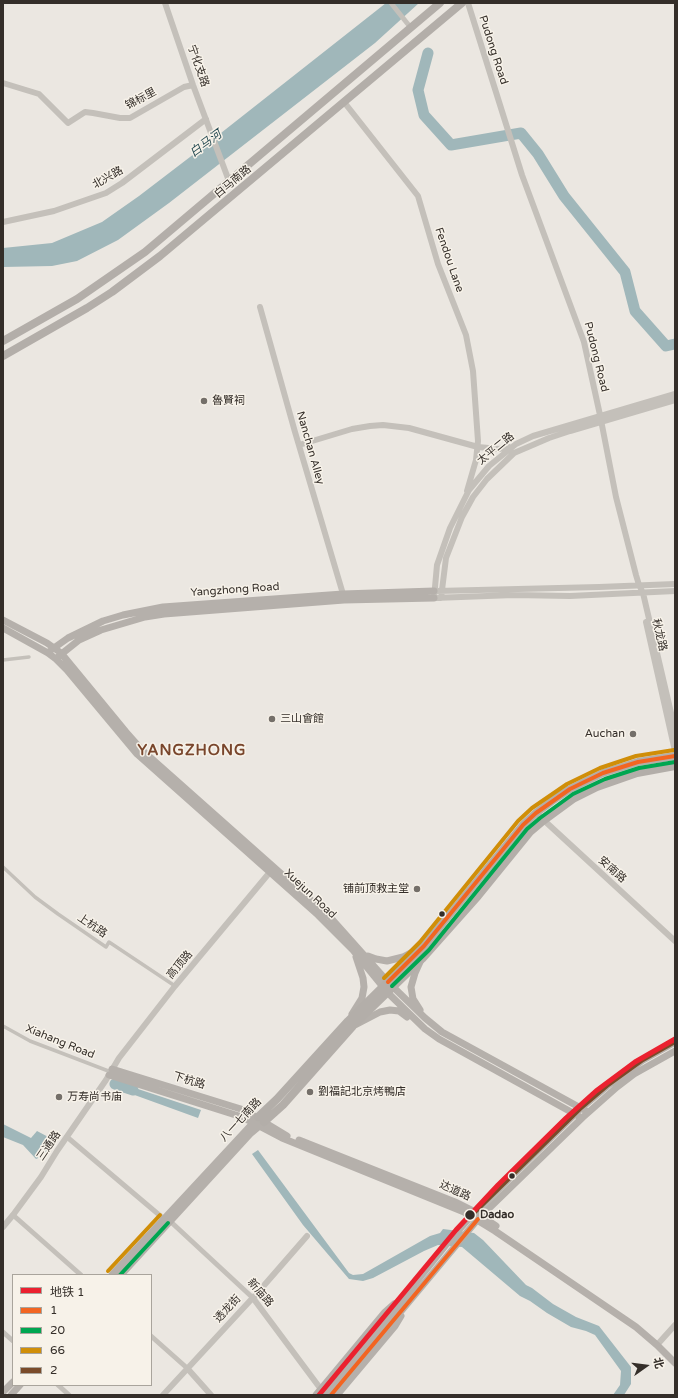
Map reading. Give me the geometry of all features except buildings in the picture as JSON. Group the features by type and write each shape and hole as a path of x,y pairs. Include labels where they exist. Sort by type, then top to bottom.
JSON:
{"main road":[{"path":"3,341 71,302 119,270 168,234 440,3"},
{"name":"白马南路","path":"3,356 87,308 142,270 216,210 462,3"},
{"name":"Yangzhong Road","path":"48,653 54,647 75,634 102,621 153,608 185,604 343,594 437,594"},
{"name":"Yangzhong Road","path":"56,659 61,653 79,640 101,630 137,619 164,614 437,594"},
{"name":"Xuejun Road","path":"3,620 54,647 61,653 142,750 330,916 365,954 388,987 442,1032 581,1113"},
{"name":"Xuejun Road","path":"3,628 56,659 67,670 137,754 169,784 307,904 388,987 419,1024 439,1038 581,1113"},
{"path":"388,987 424,946 524,825 536,813 564,793 603,774 638,762 675,756"},
{"path":"388,987 422,959 478,896 530,832 543,820 573,799 596,787 637,773 675,766"},
{"path":"365,954 376,959 387,961 403,957 424,946"},
{"path":"351,1023 362,998 364,987 360,968 353,950"},
{"path":"422,959 415,973 411,987 413,999 425,1018"},
{"name":"八一七南路","path":"113,1274 167,1220 259,1122 277,1099 388,987"},
{"path":"351,1023 380,1012 390,1010 399,1011 419,1024"},
{"path":"337,1395 395,1326 410,1294 445,1246 458,1231 476,1216 607,1086 643,1060 675,1042"},
{"path":"581,1113 634,1074 675,1051"},
{"name":"下杭路","path":"111,1072 244,1110 259,1122"},
{"name":"达道路","path":"259,1122 283,1134 455,1202 639,1323 659,1343 675,1356"},
{"path":"323,1394 410,1294 454,1247 476,1216"},
{"name":"八一七南路","path":"122,1274 167,1220"},
{"path":"323,1394 385,1312 410,1294"},
{"name":"达道路","path":"659,1343 675,1363"},
{"path":"3,1392 12,1383"},
{"path":"11,1395 19,1386"}],"street":[{"name":"宁化支路","path":"165,3 193,85 230,181"},
{"path":"391,3 411,28"},
{"name":"Pudong Road","path":"468,3 527,189 581,331 601,418 616,497 641,592"},
{"name":"锦标里","path":"3,83 38,94 68,123 86,112 120,118 130,118 184,87 193,85"},
{"name":"Fendou Lane","path":"344,102 420,198 438,264 463,326 468,343 474,387 478,447 465,498"},
{"name":"北兴路","path":"3,222 54,211 106,193 122,183 206,119"},
{"name":"Nanchan Alley","path":"260,307 343,594"},
{"name":"太平二路","path":"437,594 446,558 462,517 478,491 494,472 514,453 601,418 675,394"},
{"name":"太平二路","path":"437,594 437,566 440,553 455,517 465,498 473,485 486,470 516,444 539,433 675,400"},
{"path":"299,445 352,429 383,425 409,428 478,447 502,448 516,444"},
{"path":"437,594 675,584"},
{"path":"437,594 570,596 675,591"},
{"name":"秋龙路","path":"641,592 675,730"},
{"name":"秋龙路","path":"641,592 675,751"},
{"path":"3,660 29,657"},
{"name":"安南路","path":"536,813 675,941"},
{"name":"上杭路","path":"3,867 35,897 58,914 106,947 109,942 175,986"},
{"name":"高顶路","path":"111,1072 119,1058 175,986 270,872"},
{"name":"Xiahang Road","path":"3,1026 30,1041 111,1072"},
{"name":"三通路","path":"3,1227 41,1177 111,1072"},
{"name":"新庙路","path":"67,1137 167,1220 253,1298 323,1394"},
{"path":"13,1215 81,1274"},
{"name":"透龙街","path":"163,1395 253,1298 307,1236"},
{"path":"659,1343 675,1325"},
{"path":"3,1332 12,1340"},
{"path":"152,1337 187,1368 211,1395"},
{"path":"59,1386 69,1395"}],"water":[{"path":"386,3 419,3 375,43 169,203 118,240 77,261 52,266 3,267 3,248 52,243 102,222 207,144"},
{"path":"120,1083 201,1110 198,1118 118,1089"},
{"path":"3,1124 31,1138 37,1131 54,1140 45,1155 36,1159 23,1145 3,1137"},
{"path":"258,1150 349,1273 353,1275 363,1274 430,1236 440,1233 443,1229 474,1233 483,1240 526,1285 553,1304 576,1317 599,1326 631,1367 631,1384 624,1395 613,1395 620,1385 621,1371 595,1335 571,1327 520,1296 462,1247 438,1245 373,1278 363,1281 349,1279 303,1225 252,1154"}],"waterway":[{"path":"428,53 418,90 424,115 451,145 521,133 538,154 564,196 625,272 635,311 666,346 675,344"},
{"path":"115,1084 133,1090"}],"metro line":[{"name":"1","path":"319,1395 456,1230 498,1185 566,1118 596,1091 635,1062 675,1039"}],"transit line":[{"name":"66","path":"384,978 420,942 518,821 532,808 567,784 600,768 636,756 674,750"},
{"name":"1","path":"388,982 424,946 523,825 536,813 570,789 603,773 638,762 675,756"},
{"name":"20","path":"392,986 429,950 527,829 540,818 573,794 605,779 639,768 675,762"},
{"name":"2","path":"471,1216 580,1109 607,1086 643,1060 675,1042"},
{"name":"66","path":"108,1271 160,1215"},
{"name":"1","path":"331,1395 478,1219"},
{"name":"20","path":"121,1274 168,1223"}],"place":[{"name":"魯賢祠","path":"204,401"},
{"name":"三山會館","path":"272,719"},
{"name":"Auchan","path":"633,734"},
{"name":"铺前顶救主堂","path":"417,889"},
{"name":"劉福記北京烤鴨店","path":"310,1092"},
{"name":"万寿尚书庙","path":"59,1097"},
{"name":"Dadao","path":"470,1215"}],"district":[{"name":"YANGZHONG","path":"192,751"}],"water label":[{"name":"白马河","path":"206,144"}]}
